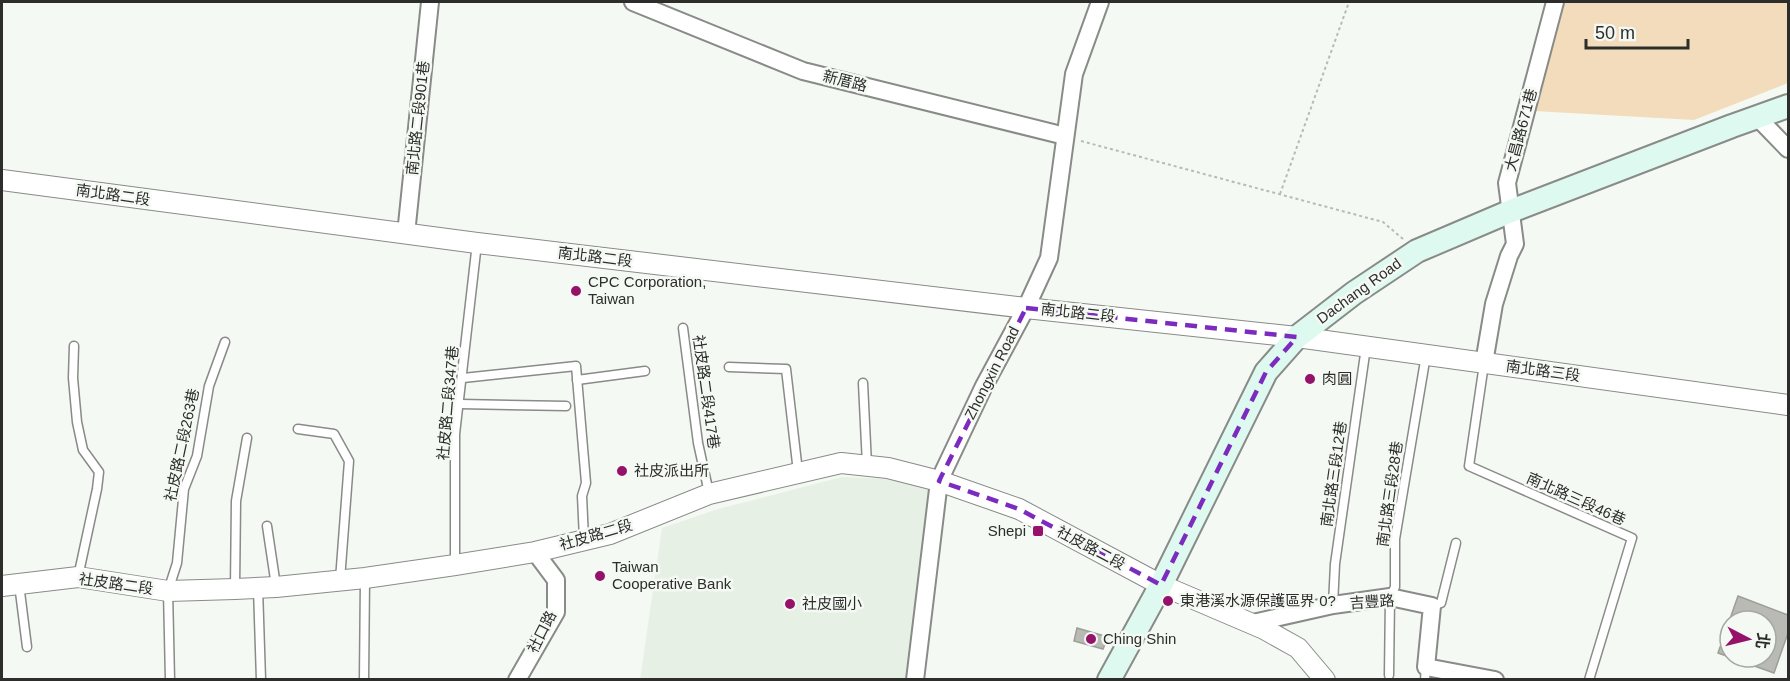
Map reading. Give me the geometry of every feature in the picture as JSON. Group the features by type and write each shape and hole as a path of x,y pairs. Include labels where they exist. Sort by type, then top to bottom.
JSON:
{"main road":[{"name":"Dachang Road","path":"1109,680 1161,585 1266,372 1297,337 1353,293 1417,251 1510,211 1788,106"}],"street":[{"name":"南北路二段901巷","path":"406,234 430,2"},
{"name":"新厝路","path":"633,2 803,71 1065,136"},
{"name":"Zhongxin Road","path":"915,680 939,481 1049,258 1074,74 1100,2"},
{"name":"大昌路671巷","path":"1484,363 1494,304 1515,244 1507,183 1555,2"},
{"path":"1758,118 1788,150"},
{"name":"南北路二段","path":"2,180 477,243 1026,308 1297,337"},
{"name":"南北路三段","path":"1297,337 1788,405"},
{"name":"社皮路二段","path":"10,585 78,577 168,591 236,589 365,578 455,565 535,552 610,534 709,494 841,463 888,468 939,481 1019,509 1161,585 1253,623 1298,648 1326,680"},
{"name":"社口路","path":"517,680 556,612 556,580 535,552"},
{"name":"吉豐路","path":"1253,623 1333,605 1390,597 1432,606"},
{"path":"1432,606 1425,673 1495,680"}],"lane":[{"name":"社皮路二段347巷","path":"455,565 455,434 477,243"},
{"name":"社皮路二段417巷","path":"683,328 698,443 709,494"},
{"name":"社皮路二段263巷","path":"170,680 168,591 177,563 184,489 197,456 209,386 225,342"},
{"path":"74,346 73,378 77,422 83,450 99,472 78,577"},
{"name":"南北路三段12巷","path":"1333,605 1335,564 1366,347"},
{"name":"南北路三段28巷","path":"1389,675 1390,597 1395,587 1395,539 1426,354"},
{"name":"南北路三段46巷","path":"1484,363 1469,466 1632,538 1589,680"},
{"path":"463,378 576,366 586,483 582,496 584,540"},
{"path":"729,367 786,369 798,472"},
{"path":"577,380 645,371"},
{"path":"863,383 867,466"},
{"path":"460,404 567,406"},
{"path":"298,429 334,434 349,461 340,580"},
{"path":"236,589 236,501 247,438"},
{"path":"261,680 267,587 267,526"},
{"path":"1432,606 1441,603 1456,543"},
{"path":"364,680 365,578"},
{"path":"10,585 27,646"}],"path":[{"path":"1280,194 1349,2"},
{"path":"1065,136 1383,222 1417,251"}],"highlighted area":[{"path":"1026,308 1297,337 1266,372 1161,585 1019,509 939,481"}],"shaded area":[{"path":"1563,2 1788,2 1788,83 1694,120 1534,111"},
{"name":"社皮國小","path":"842,477 943,481 919,679 640,680 662,528 718,509"}],"building":[{"path":"1738,596 1772,609 1733,609"},
{"path":"1778,611 1788,615 1788,633 1778,662"},
{"name":"Ching Shin","path":"1077,628 1108,637 1103,649 1074,641"},
{"path":"1763,669 1775,669 1774,673"}],"place":[{"name":"CPC Corporation, Taiwan","path":"576,291"},
{"name":"肉圓","path":"1310,379"},
{"name":"社皮派出所","path":"622,471"},
{"name":"Shepi","path":"1038,531"},
{"name":"Taiwan Cooperative Bank","path":"600,576"},
{"name":"東港溪水源保護區界 0?","path":"1168,601"},
{"name":"社皮國小","path":"790,604"},
{"name":"Ching Shin","path":"1091,639"}]}
